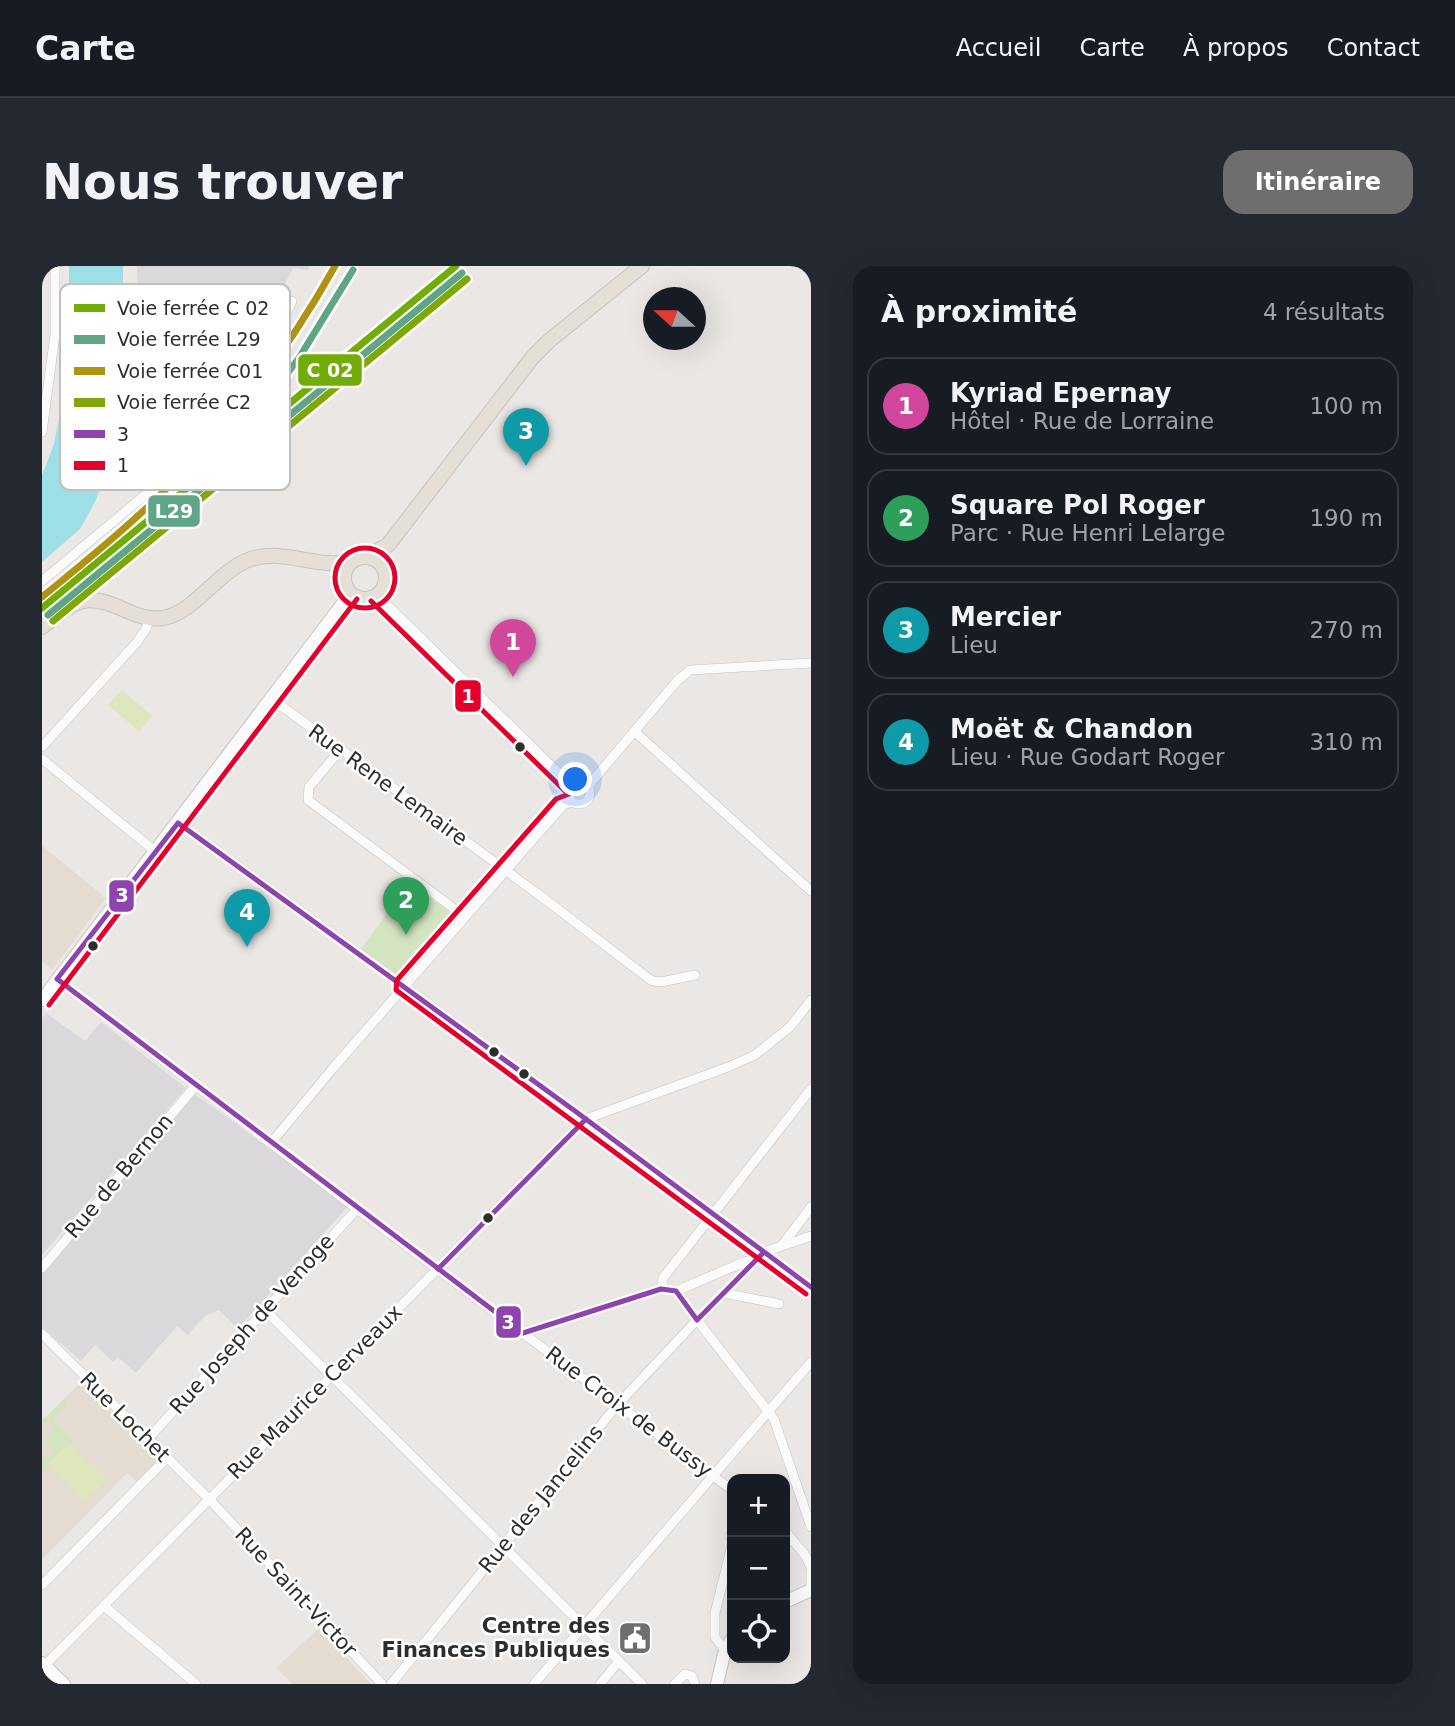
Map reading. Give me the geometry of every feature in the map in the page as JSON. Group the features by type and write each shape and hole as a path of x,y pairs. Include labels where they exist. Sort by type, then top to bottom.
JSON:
{"main road":[{"path":"42,627 75,603 91,599 106,601 149,618 163,618 175,613 224,574 251,559 286,555 330,565 367,556 388,545 532,358 550,340 642,266"},
{"path":"330,565 351,594 363,599 377,595 384,586 388,545"},
{"path":"367,556 377,560 384,569"},
{"path":"343,580 351,561"},
{"path":"42,1000 351,594"},
{"path":"789,1600 811,1590"},
{"path":"717,1684 719,1665 727,1646"},
{"path":"43,1666 64,1684"}],"street":[{"path":"42,432 55,335 55,266"},
{"path":"290,305 292,301"},
{"path":"42,581 151,490"},
{"path":"377,595 571,785"},
{"path":"42,747 137,642 146,629 149,618"},
{"path":"587,786 677,681 690,670 811,663"},
{"name":"Rue Rene Lemaire","path":"272,699 652,981 661,982 695,975"},
{"path":"635,731 811,891"},
{"path":"340,750 309,787 309,800 464,916"},
{"path":"42,759 156,852"},
{"path":"271,1143 464,916 563,805 586,802 590,796 587,786 581,782 571,785"},
{"path":"571,785 568,796 572,802"},
{"path":"178,824 586,1119 811,1287"},
{"name":"Rue Croix de Bussy","path":"57,979 357,1209 727,1486"},
{"path":"586,1119 728,1068 755,1055 791,1026 811,1000"},
{"name":"Rue de Bernon","path":"42,1268 197,1084"},
{"path":"660,1289 663,1278 811,1090"},
{"name":"Rue Maurice Cerveaux","path":"43,1666 586,1119"},
{"path":"783,1244 811,1207"},
{"name":"Rue Joseph de Venoge","path":"148,1439 357,1209"},
{"path":"764,1252 811,1237"},
{"name":"Rue des Jancelins","path":"391,1684 618,1404 764,1252"},
{"path":"523,1334 660,1289 676,1291 744,1262 755,1261"},
{"path":"676,1291 774,1419 811,1527"},
{"path":"723,1293 779,1304"},
{"path":"265,1310 642,1684"},
{"name":"Rue Lochet","path":"42,1334 209,1500"},
{"path":"534,1684 811,1362"},
{"path":"42,1585 167,1458"},
{"name":"Rue Saint-Victor","path":"209,1500 382,1684"},
{"path":"790,1537 805,1555 811,1569 811,1590"},
{"path":"727,1565 715,1613 715,1637 727,1643"},
{"path":"104,1606 196,1684"},
{"path":"600,1684 619,1661"},
{"path":"675,1684 685,1675 692,1676 695,1684"}],"shaded area":[{"path":"137,266 309,266 308,270 293,268 285,284 137,284"},
{"path":"42,846 106,898 52,970 42,962"},
{"path":"46,1013 85,1041 101,1022 186,1088 42,1255 42,1018"},
{"path":"195,1094 348,1206 238,1329 219,1310 205,1316 188,1335 177,1326 136,1373 118,1357 113,1362 95,1345 81,1361 42,1327 42,1270"},
{"path":"81,1382 158,1460 137,1482 127,1473 42,1560 42,1421"},
{"path":"319,1628 371,1684 293,1684 276,1668"}],"green space":[{"path":"122,690 152,716 139,731 108,705"},
{"path":"410,883 451,913 452,921 402,979 361,949"},
{"path":"64,1399 68,1404 52,1420 73,1440 42,1473 42,1455 45,1458 52,1451 43,1441 55,1428 48,1421 42,1427 42,1421"},
{"path":"69,1443 108,1479 85,1503 47,1465"}],"water":[{"path":"69,266 123,266 123,284 69,284"},
{"path":"60,415 60,490 100,490 80,529 42,562 42,475 54,444"}],"transit line":[{"path":"290,403 456,266"},
{"path":"42,608 185,490"},
{"name":"1","path":"359,548 371,548 390,561 395,578 393,590 382,603 371,608 359,608 340,595 335,584 335,572 348,553 359,548"},
{"name":"1","path":"49,1005 357,599"},
{"name":"1","path":"371,601 565,791"},
{"name":"1","path":"569,794 556,799 397,980 396,990 806,1294"},
{"name":"3","path":"764,1252 697,1320 676,1291 661,1289 523,1333 57,979 178,823 575,1111 811,1287"},
{"name":"3","path":"438,1269 586,1119"}],"rail line":[{"name":"C01","path":"290,339 335,266"},
{"name":"L29","path":"290,370 353,270"},
{"name":"L29","path":"290,415 462,273"},
{"name":"C2","path":"290,425 467,279"},
{"name":"C01","path":"42,597 165,490"},
{"name":"L29","path":"48,615 199,490"},
{"name":"C2","path":"53,621 212,490"}],"place":[{"name":"Mercier","path":"526,466"},
{"name":"Kyriad Epernay","path":"513,677"},
{"name":"Square Pol Roger","path":"406,935"},
{"name":"Moёt & Chandon","path":"247,947"},
{"name":"Centre des Finances Publiques","path":"635,1638"}]}
